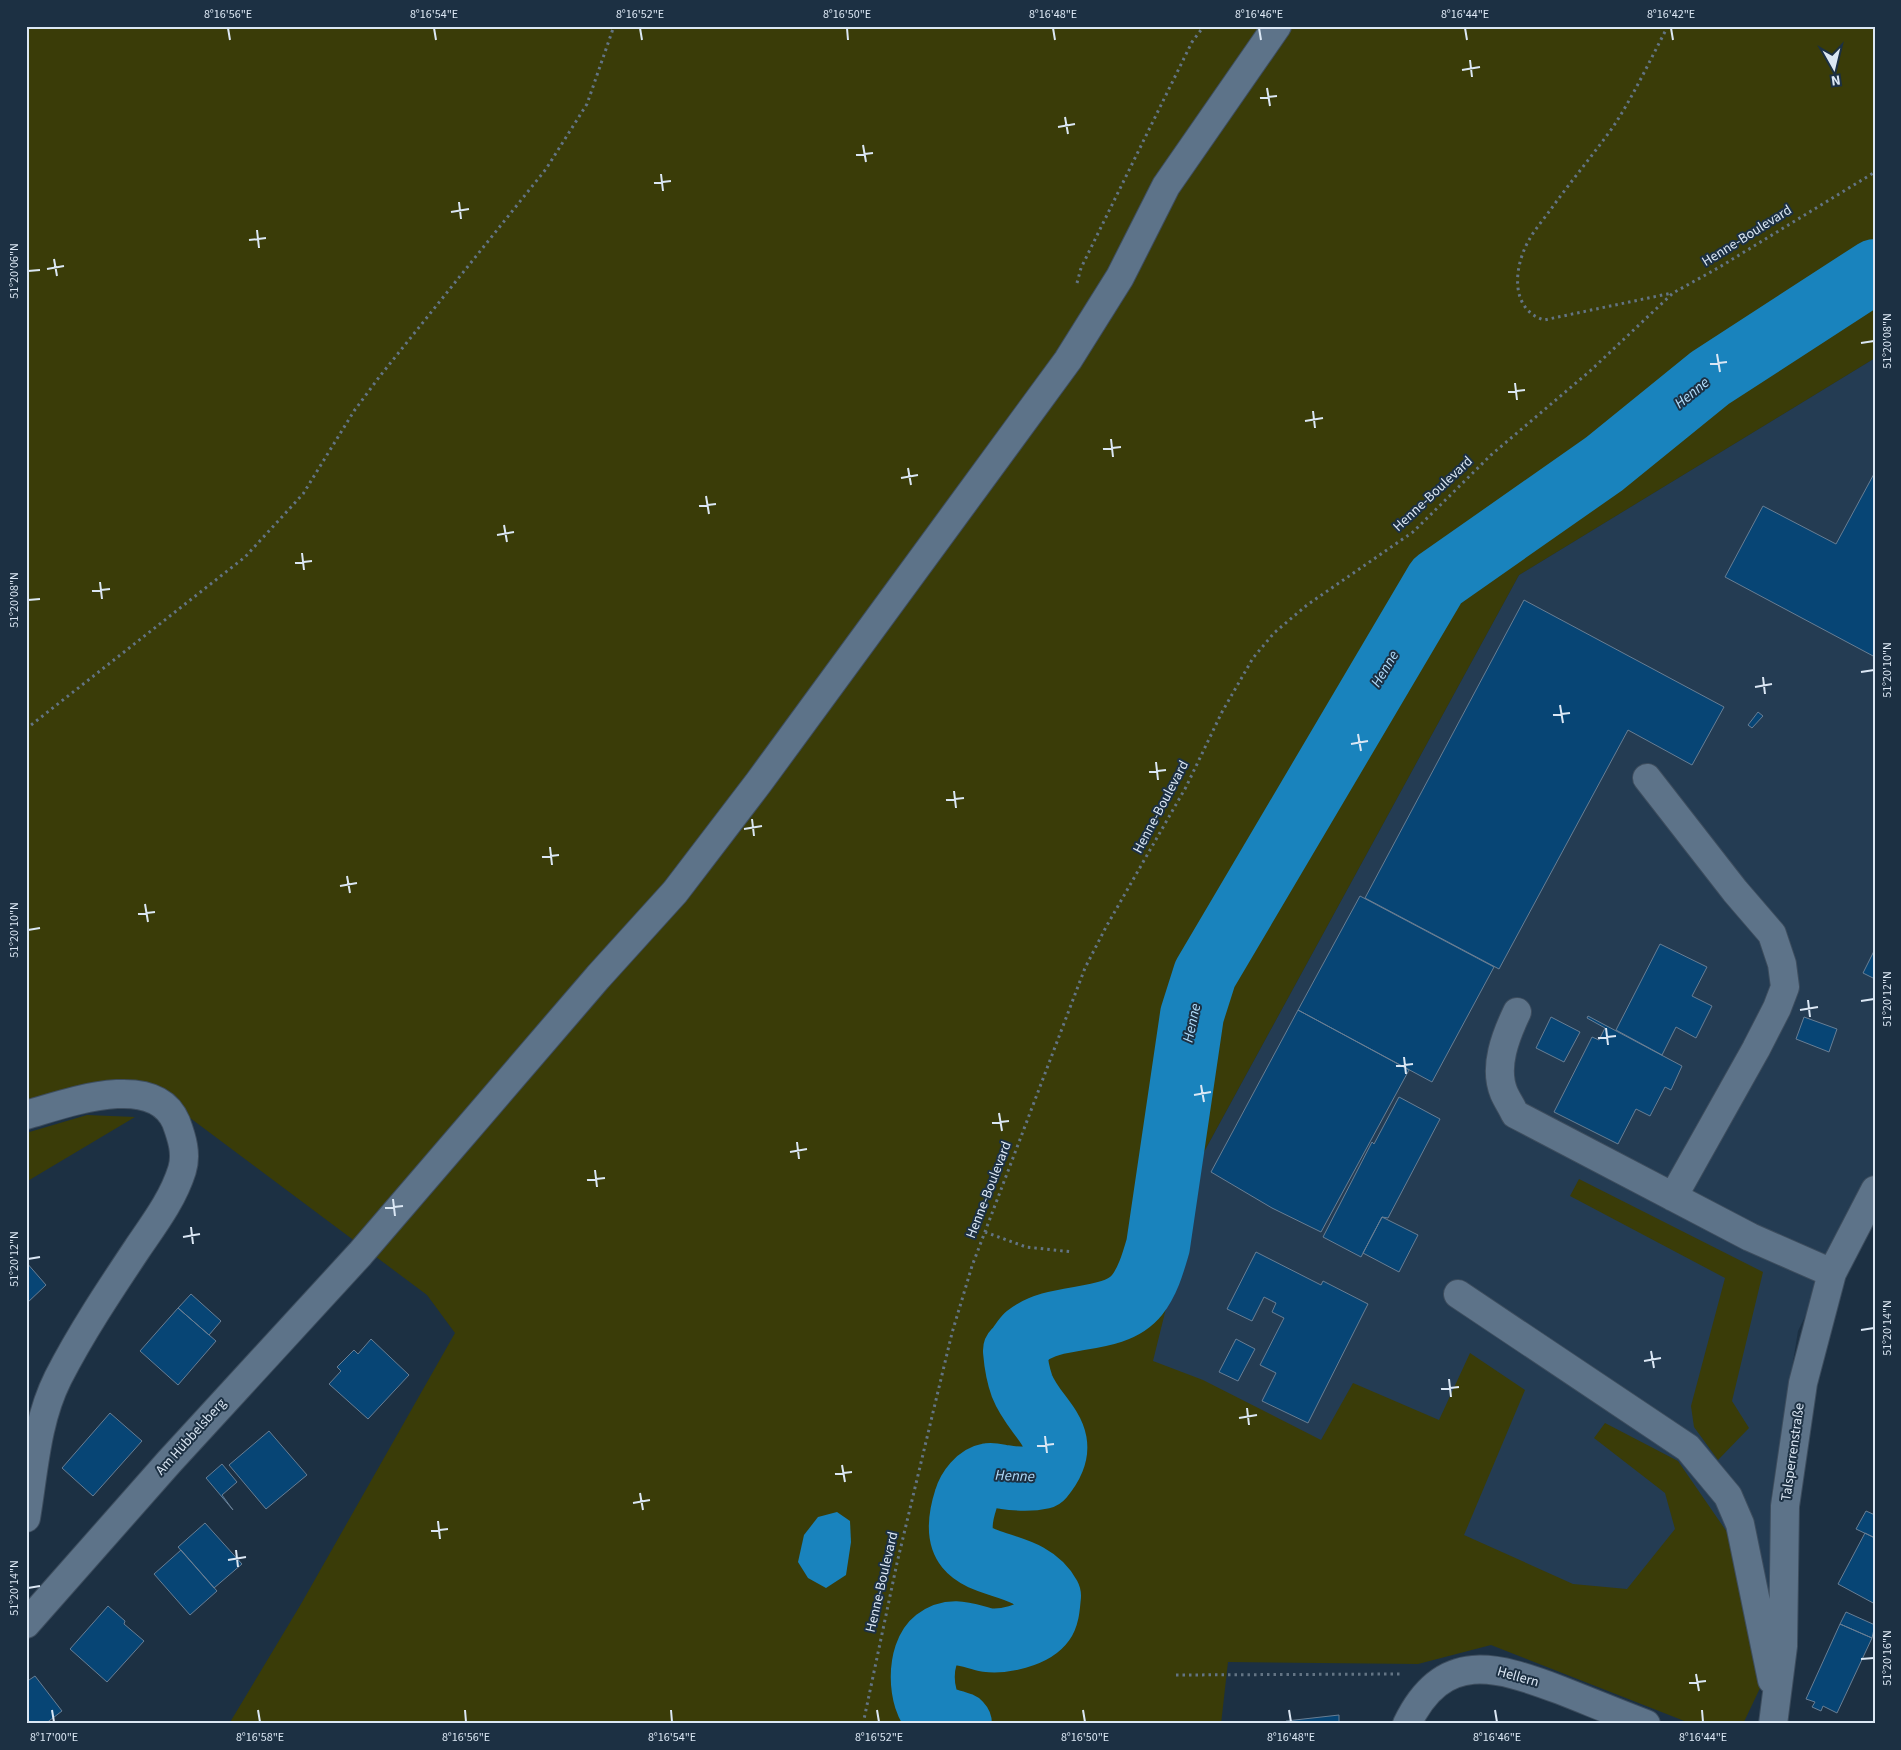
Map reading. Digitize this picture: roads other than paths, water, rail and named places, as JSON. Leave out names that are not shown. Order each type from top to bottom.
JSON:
[{"type":"street","name":"Am Hübbelsberg","points":[[26,1624],[168,1462],[360,1254],[598,977],[675,892],[759,782],[1078,346],[1120,277],[1166,186],[1278,26]]},
{"type":"street","points":[[1647,778],[1735,891],[1772,934],[1782,964],[1785,987],[1777,1008],[1760,1040],[1673,1197]]},
{"type":"street","points":[[1517,1012],[1507,1034],[1500,1073],[1503,1092],[1515,1114],[1750,1237],[1832,1273]]},
{"type":"street","points":[[26,1115],[102,1096],[150,1097],[162,1105],[174,1118],[184,1150],[183,1169],[170,1200],[84,1331],[57,1380],[44,1412],[38,1438],[26,1518]]},
{"type":"street","name":"Talsperrenstraße","points":[[1775,1714],[1783,1646],[1785,1506],[1802,1383],[1832,1273],[1875,1190]]},
{"type":"street","points":[[1458,1294],[1688,1448],[1715,1478],[1728,1496],[1740,1524],[1775,1714]]},
{"type":"street","name":"Hellern","points":[[1407,1724],[1420,1701],[1449,1676],[1479,1668],[1520,1675],[1646,1724]]},
{"type":"water","points":[[837,1512],[850,1521],[851,1542],[846,1575],[826,1588],[808,1578],[798,1562],[804,1535],[818,1517]]},
{"type":"waterway","name":"Henne","points":[[960,1724],[937,1716],[926,1698],[923,1677],[926,1656],[930,1647],[942,1636],[955,1633],[987,1640],[1001,1640],[1025,1634],[1038,1627],[1045,1619],[1049,1596],[1037,1581],[1021,1572],[988,1561],[974,1554],[964,1542],[961,1525],[967,1495],[974,1484],[981,1478],[991,1475],[1023,1479],[1042,1477],[1051,1463],[1055,1451],[1054,1440],[1050,1430],[1028,1399],[1022,1386],[1017,1369],[1015,1351],[1027,1336],[1039,1329],[1068,1320],[1114,1311],[1127,1304],[1137,1295],[1144,1284],[1158,1246],[1192,1015],[1205,974],[1437,581],[1604,464],[1710,378],[1875,271]]}]
